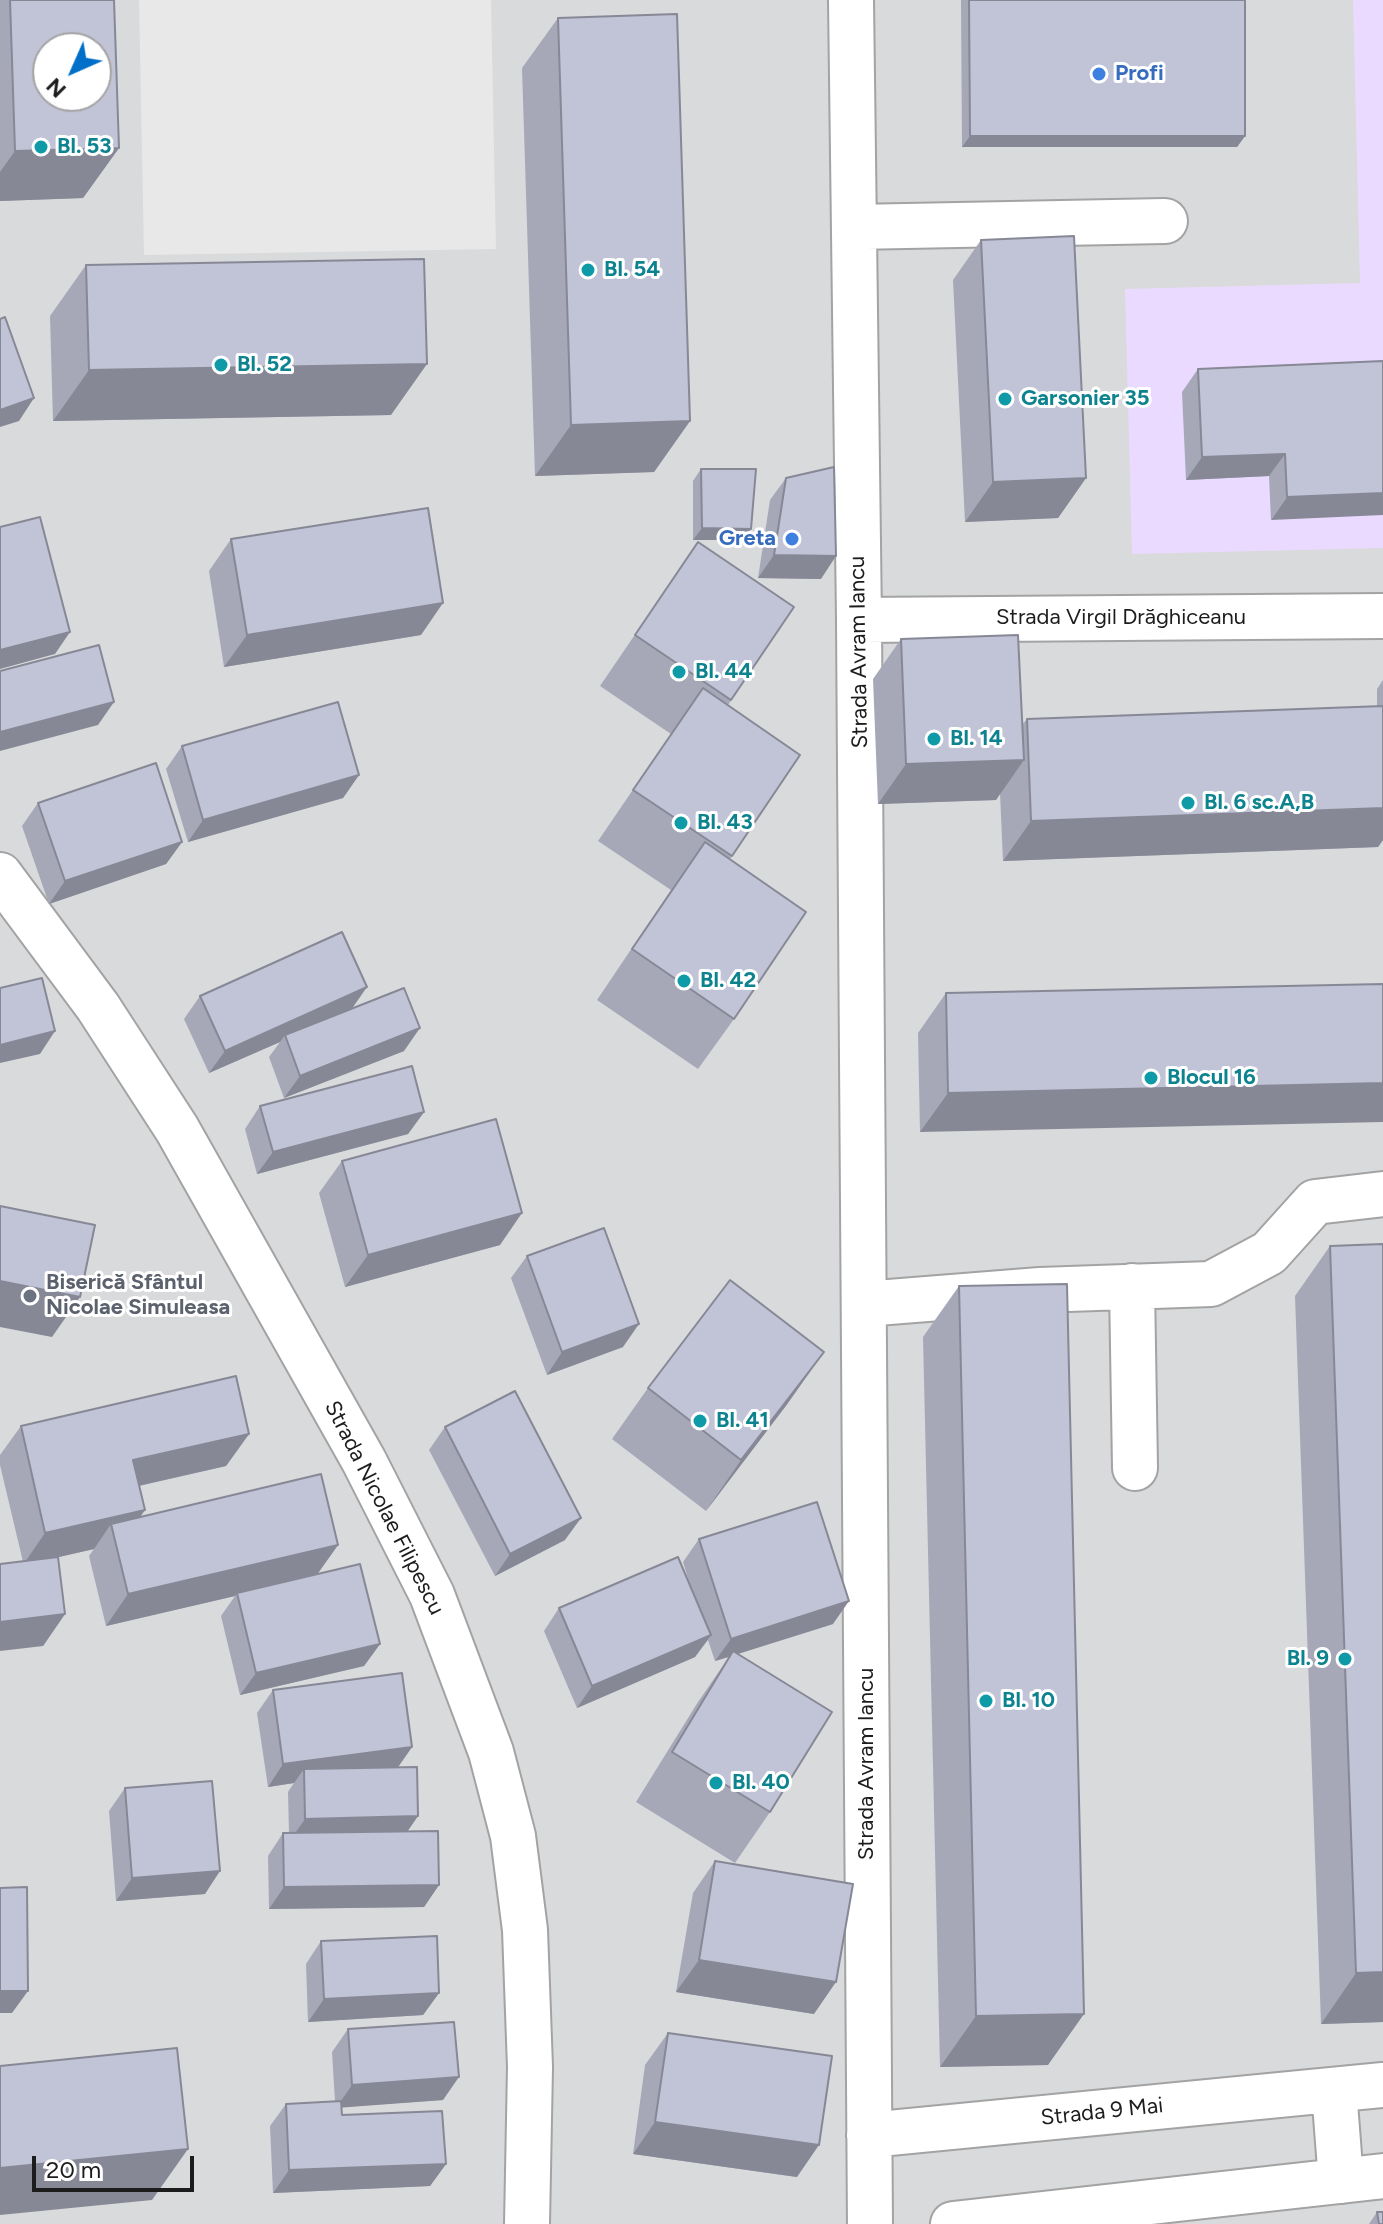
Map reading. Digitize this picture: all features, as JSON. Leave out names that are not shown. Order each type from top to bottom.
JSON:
[{"type":"street","name":"Strada Avram Iancu","points":[[851,0],[859,620],[870,2224]]},
{"type":"street","points":[[854,227],[1165,221]]},
{"type":"street","name":"Strada Virgil Drăghiceanu","points":[[859,620],[1383,616]]},
{"type":"street","name":"Strada Nicolae Filipescu","points":[[0,875],[98,1007],[177,1129],[364,1461],[432,1595],[491,1752],[513,1836],[525,1930],[530,2067],[527,2224]]},
{"type":"street","points":[[864,1304],[1040,1290],[1211,1284],[1269,1253],[1315,1202],[1383,1194]]},
{"type":"street","points":[[1132,1286],[1135,1468]]},
{"type":"street","name":"Strada 9 Mai","points":[[869,2135],[1383,2085]]},
{"type":"street","points":[[953,2224],[1362,2178],[1334,2090]]},
{"type":"shaded area","points":[[0,0],[1383,0],[1383,2224],[0,2224]]},
{"type":"shaded area","points":[[139,0],[491,0],[496,249],[144,255]]},
{"type":"shaded area","points":[[1353,0],[1383,0],[1383,548],[1132,554],[1125,289],[1360,283]]},
{"type":"building","points":[[10,0],[114,0],[119,148],[15,151]]},
{"type":"building","name":"Profi","points":[[969,0],[1245,0],[1245,136],[970,136]]},
{"type":"building","name":"Bl. 54","points":[[677,14],[690,421],[571,425],[558,18]]},
{"type":"building","points":[[1074,236],[1086,478],[993,482],[981,240]]},
{"type":"building","points":[[424,259],[427,364],[89,370],[86,265]]},
{"type":"building","points":[[5,317],[34,398],[0,410],[0,319]]},
{"type":"building","points":[[1383,361],[1383,493],[1287,497],[1285,454],[1202,457],[1198,369]]},
{"type":"building","points":[[834,467],[836,556],[774,555],[786,478]]},
{"type":"building","points":[[701,469],[756,469],[751,529],[702,528]]},
{"type":"building","points":[[428,508],[443,603],[247,635],[231,539]]},
{"type":"building","points":[[40,517],[70,632],[0,650],[0,527]]},
{"type":"building","points":[[698,542],[794,607],[731,700],[635,635]]},
{"type":"building","points":[[1018,635],[1024,760],[906,764],[901,639]]},
{"type":"building","points":[[99,645],[114,702],[0,732],[0,671]]},
{"type":"building","points":[[703,688],[800,755],[732,856],[633,790]]},
{"type":"building","points":[[338,702],[359,775],[203,820],[182,746]]},
{"type":"building","points":[[1383,706],[1383,808],[1031,821],[1027,719]]},
{"type":"building","points":[[156,763],[182,842],[65,881],[38,803]]},
{"type":"building","points":[[705,842],[806,912],[734,1019],[632,949]]},
{"type":"building","points":[[342,932],[367,987],[225,1051],[200,996]]},
{"type":"building","points":[[42,978],[55,1031],[0,1045],[0,988]]},
{"type":"building","points":[[1383,984],[1383,1083],[948,1093],[946,993]]},
{"type":"building","points":[[404,988],[420,1028],[300,1076],[285,1035]]},
{"type":"building","points":[[412,1066],[424,1112],[273,1152],[260,1106]]},
{"type":"building","points":[[496,1119],[522,1213],[368,1255],[342,1161]]},
{"type":"building","points":[[0,1206],[95,1225],[80,1297],[0,1281]]},
{"type":"building","points":[[604,1228],[639,1324],[562,1352],[527,1256]]},
{"type":"building","points":[[1383,1244],[1383,1972],[1356,1973],[1330,1246]]},
{"type":"building","points":[[730,1280],[824,1352],[741,1460],[648,1388]]},
{"type":"building","name":"Bl. 10","points":[[1067,1284],[1084,2014],[976,2016],[959,1286]]},
{"type":"building","points":[[236,1376],[249,1434],[133,1460],[145,1510],[45,1533],[21,1426]]},
{"type":"building","points":[[515,1391],[581,1518],[510,1554],[445,1427]]},
{"type":"building","points":[[321,1474],[338,1545],[128,1594],[111,1524]]},
{"type":"building","points":[[817,1502],[849,1601],[731,1639],[699,1539]]},
{"type":"building","points":[[58,1557],[65,1614],[0,1622],[0,1564]]},
{"type":"building","points":[[678,1557],[711,1635],[592,1686],[559,1608]]},
{"type":"building","points":[[360,1564],[380,1644],[256,1673],[237,1593]]},
{"type":"building","points":[[733,1651],[832,1712],[770,1812],[672,1752]]},
{"type":"building","points":[[402,1673],[412,1747],[283,1764],[273,1690]]},
{"type":"building","points":[[417,1767],[418,1816],[305,1819],[304,1769]]},
{"type":"building","points":[[212,1781],[220,1871],[132,1878],[125,1788]]},
{"type":"building","points":[[438,1831],[439,1885],[284,1887],[283,1833]]},
{"type":"building","points":[[715,1861],[853,1884],[836,1982],[699,1960]]},
{"type":"building","points":[[27,1887],[28,1991],[0,1991],[0,1888]]},
{"type":"building","points":[[437,1936],[439,1993],[324,1999],[321,1941]]},
{"type":"building","points":[[454,2022],[459,2077],[352,2085],[348,2029]]},
{"type":"building","points":[[668,2033],[832,2056],[819,2145],[655,2122]]},
{"type":"building","points":[[177,2048],[188,2149],[0,2168],[0,2066]]},
{"type":"building","points":[[341,2101],[342,2115],[442,2111],[446,2164],[289,2170],[286,2104]]},
{"type":"building","points":[[1377,2212],[1383,2212],[1383,2224],[1379,2224]]},
{"type":"place","name":"Profi","points":[[1099,74]]},
{"type":"place","name":"Bl. 53","points":[[41,147]]},
{"type":"place","name":"Bl. 54","points":[[588,270]]},
{"type":"place","name":"Bl. 52","points":[[221,365]]},
{"type":"place","name":"Garsonier 35","points":[[1005,399]]},
{"type":"place","name":"Greta","points":[[792,539]]},
{"type":"place","name":"Bl. 44","points":[[679,672]]},
{"type":"place","name":"Bl. 14","points":[[934,739]]},
{"type":"place","name":"Bl. 6 sc.A,B","points":[[1188,803]]},
{"type":"place","name":"Bl. 43","points":[[681,823]]},
{"type":"place","name":"Bl. 42","points":[[684,981]]},
{"type":"place","name":"Blocul 16","points":[[1151,1078]]},
{"type":"place","name":"Biserică Sfântul Nicolae Simuleasa","points":[[30,1296]]},
{"type":"place","name":"Bl. 41","points":[[700,1421]]},
{"type":"place","name":"Bl. 9","points":[[1345,1659]]},
{"type":"place","name":"Bl. 10","points":[[986,1701]]},
{"type":"place","name":"Bl. 40","points":[[716,1783]]}]
